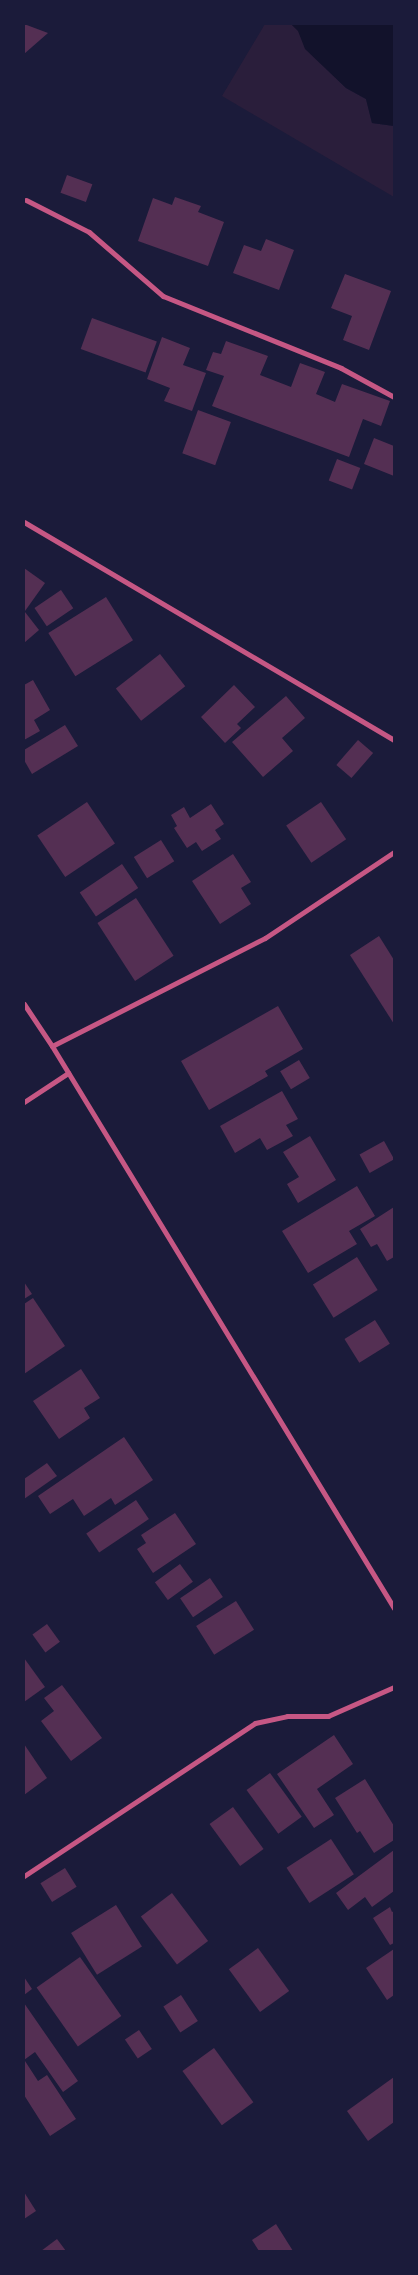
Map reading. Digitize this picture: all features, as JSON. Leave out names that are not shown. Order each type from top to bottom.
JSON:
[{"type":"street","points":[[26,200],[89,232],[163,296],[341,368],[394,397]]},
{"type":"street","points":[[24,522],[394,740]]},
{"type":"street","points":[[52,1046],[265,938],[394,852]]},
{"type":"street","points":[[24,1004],[52,1046],[394,1608]]},
{"type":"street","points":[[24,1102],[68,1073]]},
{"type":"street","points":[[24,1876],[255,1723],[287,1716],[328,1716],[394,1688]]},
{"type":"shaded area","points":[[265,24],[291,24],[298,30],[306,49],[346,88],[366,99],[372,123],[394,126],[394,197],[222,96]]},
{"type":"shaded area","points":[[291,24],[394,24],[394,126],[372,123],[366,99],[346,88],[305,49],[298,31]]},
{"type":"building","points":[[24,24],[48,33],[24,54]]},
{"type":"building","points":[[67,175],[92,184],[86,202],[61,193]]},
{"type":"building","points":[[175,197],[201,206],[198,212],[224,222],[208,266],[138,241],[153,198],[172,205]]},
{"type":"building","points":[[266,239],[294,250],[279,290],[233,273],[244,245],[261,251]]},
{"type":"building","points":[[345,274],[391,291],[369,350],[343,340],[352,316],[331,308]]},
{"type":"building","points":[[92,318],[157,342],[146,373],[81,349]]},
{"type":"building","points":[[162,337],[190,348],[183,365],[206,373],[192,411],[164,401],[170,388],[147,379]]},
{"type":"building","points":[[226,341],[268,356],[260,375],[291,387],[300,363],[325,372],[316,394],[335,402],[342,384],[390,401],[381,426],[363,419],[349,457],[212,406],[224,376],[206,370],[213,352],[221,354]]},
{"type":"building","points":[[198,410],[231,422],[215,465],[182,453]]},
{"type":"building","points":[[374,438],[394,446],[394,476],[364,464]]},
{"type":"building","points":[[337,459],[360,468],[352,489],[329,480]]},
{"type":"building","points":[[24,568],[45,583],[25,611],[24,610]]},
{"type":"building","points":[[61,590],[73,608],[47,626],[34,608]]},
{"type":"building","points":[[106,597],[133,640],[75,676],[48,633]]},
{"type":"building","points":[[24,613],[39,630],[24,643]]},
{"type":"building","points":[[160,654],[185,686],[141,721],[116,688]]},
{"type":"building","points":[[33,680],[50,710],[34,720],[40,731],[24,740],[24,685]]},
{"type":"building","points":[[234,685],[255,707],[237,724],[241,728],[225,743],[201,717]]},
{"type":"building","points":[[286,696],[305,718],[282,738],[293,751],[263,777],[232,742]]},
{"type":"building","points":[[65,725],[78,746],[32,774],[24,760],[24,750]]},
{"type":"building","points":[[358,740],[373,753],[351,778],[336,765]]},
{"type":"building","points":[[87,802],[115,843],[65,877],[37,836]]},
{"type":"building","points":[[321,802],[346,839],[311,863],[286,825]]},
{"type":"building","points":[[211,804],[224,824],[215,830],[221,839],[202,851],[196,842],[187,848],[174,828],[177,826],[171,815],[184,807],[190,818]]},
{"type":"building","points":[[161,840],[174,861],[147,878],[134,857]]},
{"type":"building","points":[[233,854],[251,882],[241,888],[251,904],[220,924],[192,881]]},
{"type":"building","points":[[122,864],[138,888],[96,917],[80,893]]},
{"type":"building","points":[[136,898],[174,956],[135,981],[97,923]]},
{"type":"building","points":[[379,936],[394,960],[394,1024],[350,955]]},
{"type":"building","points":[[278,1006],[303,1049],[265,1071],[268,1076],[209,1110],[181,1061]]},
{"type":"building","points":[[299,1060],[310,1078],[291,1089],[280,1071]]},
{"type":"building","points":[[282,1091],[298,1119],[286,1125],[293,1136],[267,1150],[260,1138],[235,1153],[220,1126]]},
{"type":"building","points":[[310,1136],[336,1180],[298,1203],[287,1184],[299,1177],[283,1152]]},
{"type":"building","points":[[384,1141],[394,1159],[370,1173],[360,1155]]},
{"type":"building","points":[[357,1186],[375,1216],[349,1231],[357,1244],[308,1273],[282,1231]]},
{"type":"building","points":[[394,1207],[394,1257],[387,1261],[377,1244],[371,1247],[360,1229]]},
{"type":"building","points":[[357,1257],[378,1290],[334,1318],[313,1285]]},
{"type":"building","points":[[24,1282],[32,1294],[24,1299]]},
{"type":"building","points":[[33,1298],[65,1346],[24,1374],[24,1304]]},
{"type":"building","points":[[375,1320],[390,1344],[359,1363],[344,1339]]},
{"type":"building","points":[[81,1369],[100,1398],[84,1408],[90,1418],[59,1439],[33,1401]]},
{"type":"building","points":[[124,1437],[153,1480],[115,1505],[111,1498],[84,1516],[73,1499],[50,1514],[38,1496]]},
{"type":"building","points":[[47,1463],[57,1476],[24,1499],[24,1479]]},
{"type":"building","points":[[136,1500],[149,1519],[99,1553],[86,1534]]},
{"type":"building","points":[[175,1513],[196,1544],[153,1573],[137,1549],[146,1543],[141,1535]]},
{"type":"building","points":[[180,1564],[193,1582],[168,1600],[155,1582]]},
{"type":"building","points":[[210,1578],[223,1597],[193,1617],[180,1598]]},
{"type":"building","points":[[236,1601],[254,1630],[214,1655],[196,1626]]},
{"type":"building","points":[[47,1624],[60,1642],[45,1652],[32,1635]]},
{"type":"building","points":[[24,1658],[45,1687],[24,1702]]},
{"type":"building","points":[[62,1685],[102,1738],[71,1761],[41,1721],[54,1711],[44,1698]]},
{"type":"building","points":[[334,1735],[353,1764],[317,1789],[334,1815],[314,1828],[277,1774]]},
{"type":"building","points":[[24,1744],[47,1778],[24,1795]]},
{"type":"building","points":[[270,1773],[302,1817],[278,1834],[247,1790]]},
{"type":"building","points":[[365,1779],[394,1826],[394,1840],[374,1853],[360,1831],[357,1833],[335,1798]]},
{"type":"building","points":[[233,1807],[264,1849],[240,1866],[210,1824]]},
{"type":"building","points":[[331,1839],[354,1874],[309,1903],[287,1868]]},
{"type":"building","points":[[394,1850],[394,1891],[372,1907],[365,1897],[348,1910],[336,1893]]},
{"type":"building","points":[[65,1868],[77,1887],[52,1902],[40,1883]]},
{"type":"building","points":[[172,1893],[208,1941],[177,1964],[141,1916]]},
{"type":"building","points":[[116,1905],[142,1947],[97,1975],[71,1933]]},
{"type":"building","points":[[390,1907],[392,1912],[394,1911],[394,1943],[390,1945],[373,1918]]},
{"type":"building","points":[[258,1948],[289,1991],[260,2012],[229,1969]]},
{"type":"building","points":[[394,1949],[394,1995],[387,2000],[366,1968]]},
{"type":"building","points":[[80,1957],[121,2016],[78,2046],[37,1987]]},
{"type":"building","points":[[24,1977],[32,1989],[24,1995]]},
{"type":"building","points":[[181,1995],[198,2021],[180,2032],[163,2006]]},
{"type":"building","points":[[24,2003],[78,2081],[63,2092],[35,2052],[24,2060]]},
{"type":"building","points":[[139,2030],[152,2049],[138,2059],[125,2040]]},
{"type":"building","points":[[214,2048],[253,2102],[222,2125],[182,2071]]},
{"type":"building","points":[[25,2061],[38,2081],[47,2075],[76,2119],[50,2136],[24,2095]]},
{"type":"building","points":[[394,2077],[394,2122],[368,2141],[347,2111]]},
{"type":"building","points":[[24,2192],[36,2211],[24,2219]]},
{"type":"building","points":[[276,2224],[293,2251],[259,2251],[252,2240]]},
{"type":"building","points":[[57,2239],[66,2251],[41,2251]]}]
